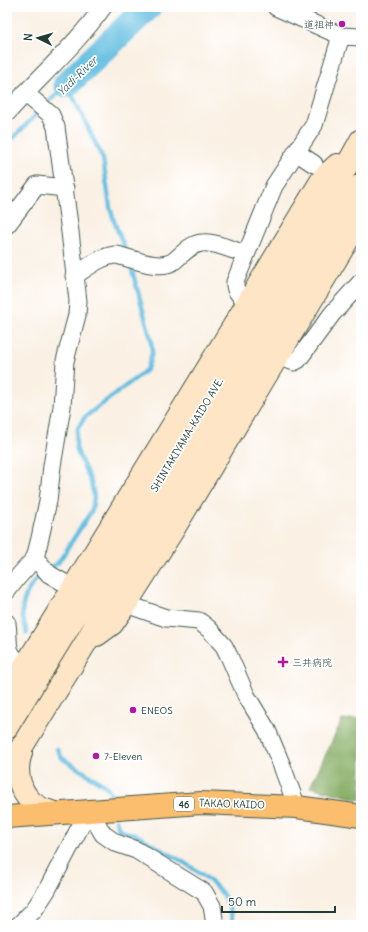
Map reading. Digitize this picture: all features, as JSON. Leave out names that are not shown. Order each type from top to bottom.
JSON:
[{"type":"main road","points":[[7,710],[25,666],[323,178],[357,146]]},
{"type":"main road","name":"SHINTAKIYAMA-KAIDO AVE.","points":[[7,728],[287,271],[311,231],[357,146]]},
{"type":"main road","name":"SHINTAKIYAMA-KAIDO AVE.","points":[[7,771],[85,644],[126,570],[361,185]]},
{"type":"main road","points":[[85,644],[112,624],[126,604],[278,357],[361,218]]},
{"type":"main road","points":[[25,742],[19,759],[18,778],[20,784],[26,796],[38,807],[54,813]]},
{"type":"main road","name":"TAKAO KAIDO","points":[[7,817],[201,803],[297,807],[361,816]]},
{"type":"street","points":[[7,113],[27,94],[72,45],[103,7]]},
{"type":"street","points":[[276,7],[341,36],[361,37]]},
{"type":"street","points":[[248,302],[237,292],[234,287],[274,186],[314,125],[341,36]]},
{"type":"street","points":[[27,94],[51,115],[56,127],[65,188],[78,301],[77,315],[65,362],[62,407],[52,466],[42,565]]},
{"type":"street","points":[[296,152],[314,164]]},
{"type":"street","points":[[7,224],[37,185],[65,188]]},
{"type":"street","points":[[74,276],[106,257],[117,255],[154,265],[167,264],[174,261],[192,245],[200,242],[246,254]]},
{"type":"street","points":[[278,357],[294,362],[298,360],[332,314],[361,282]]},
{"type":"street","points":[[42,565],[73,588]]},
{"type":"street","points":[[7,591],[18,577],[42,565]]},
{"type":"street","points":[[126,604],[166,618],[199,621],[209,629],[224,646],[246,695],[267,730],[297,807]]},
{"type":"street","points":[[7,623],[10,654],[25,666]]},
{"type":"street","points":[[19,925],[34,910],[47,890],[89,810]]},
{"type":"street","points":[[89,810],[103,834],[116,843],[136,850],[204,892],[212,906],[215,925]]},
{"type":"green space","points":[[361,718],[361,800],[310,787],[342,720]]},
{"type":"waterway","name":"Yadi-River","points":[[67,84],[148,7]]},
{"type":"waterway","points":[[7,144],[67,84],[103,159],[110,207],[126,252]]},
{"type":"waterway","points":[[49,569],[58,563],[92,510],[94,497],[91,482],[76,448],[78,428],[85,417],[147,369],[150,360],[152,352],[151,339],[130,263]]},
{"type":"waterway","points":[[27,633],[22,612],[23,605],[30,587],[43,574]]},
{"type":"waterway","points":[[57,749],[62,758],[107,787],[111,794]]},
{"type":"waterway","points":[[116,820],[119,829],[134,834],[170,854],[209,880],[219,889],[227,901],[234,925]]},
{"type":"place","name":"道祖神","points":[[342,24]]},
{"type":"place","name":"三井病院","points":[[283,662]]},
{"type":"place","name":"ENEOS","points":[[133,710]]},
{"type":"place","name":"7-Eleven","points":[[96,756]]}]
